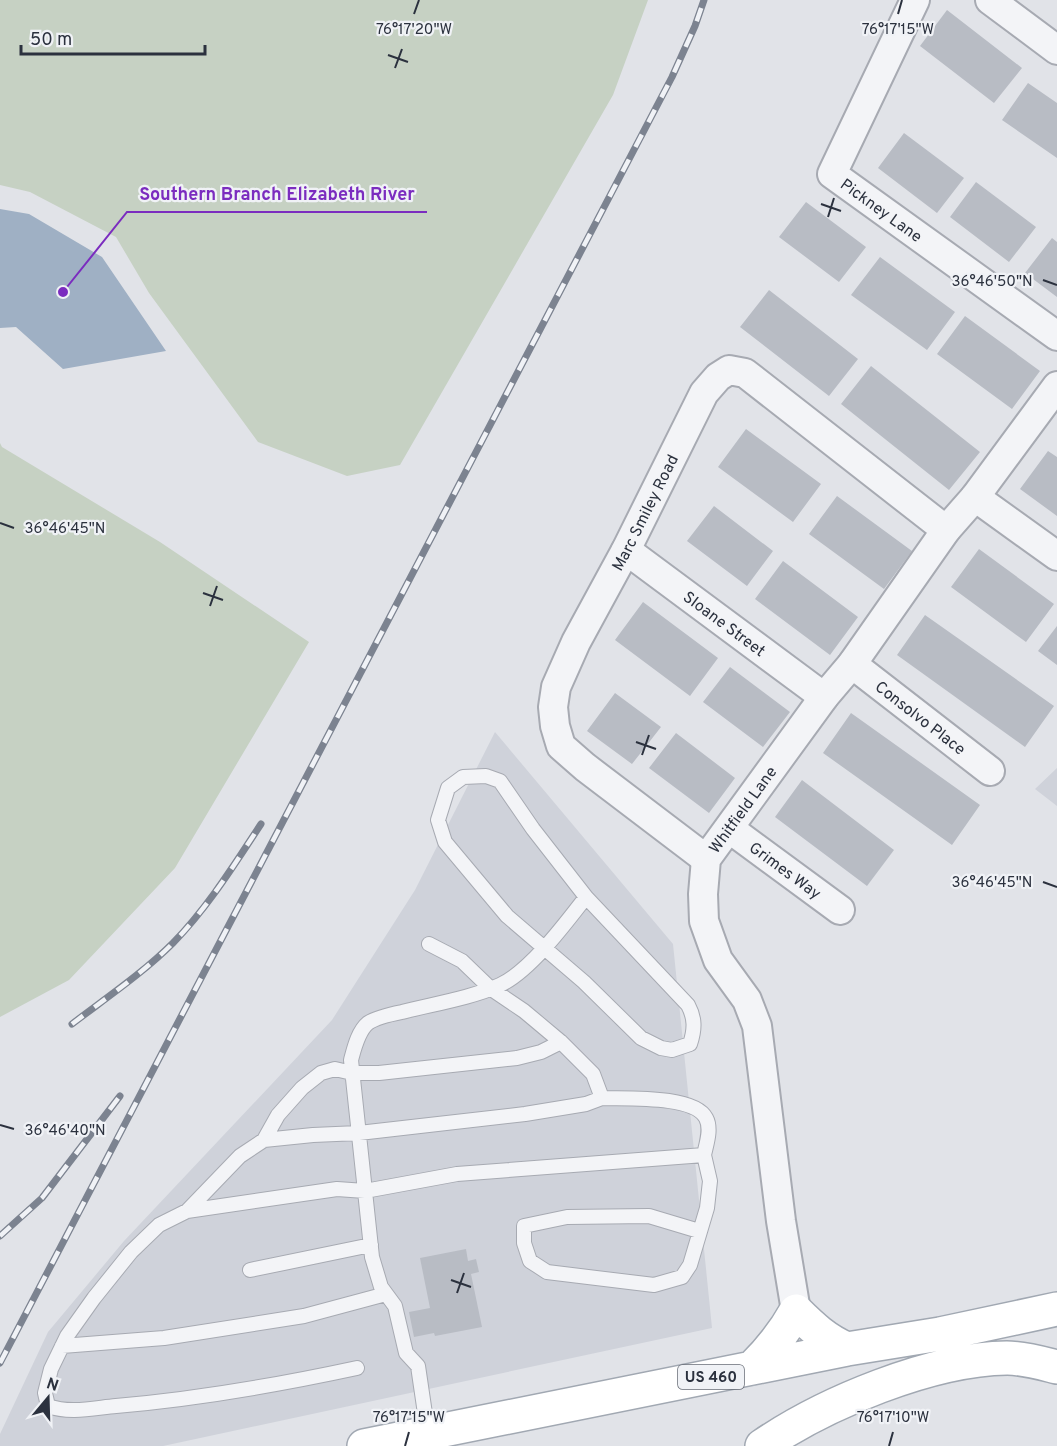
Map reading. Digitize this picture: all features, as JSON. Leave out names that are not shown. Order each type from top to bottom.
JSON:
[{"type":"main road","name":"US 460","points":[[364,1446],[847,1349],[940,1334],[1057,1309]]},
{"type":"main road","points":[[752,1368],[775,1345],[796,1311],[813,1329],[829,1341],[847,1349]]},
{"type":"main road","points":[[940,1334],[1057,1332]]},
{"type":"main road","points":[[762,1446],[827,1409],[871,1389],[917,1373],[969,1362],[1045,1352],[1057,1353]]},
{"type":"main road","points":[[1008,1358],[1057,1367]]},
{"type":"street","name":"Pickney Lane","points":[[915,0],[832,174],[1057,336]]},
{"type":"street","points":[[990,0],[1057,50]]},
{"type":"street","name":"Marc Smiley Road","points":[[706,859],[585,767],[561,746],[555,726],[553,707],[556,687],[576,642],[626,550],[704,393],[718,377],[729,370],[745,373],[946,531]]},
{"type":"street","name":"Whitfield Lane","points":[[796,1311],[781,1221],[758,1026],[747,1000],[718,960],[704,921],[703,894],[706,859],[824,697],[852,664],[946,531],[975,497],[1057,386]]},
{"type":"street","points":[[975,497],[1057,556]]},
{"type":"street","name":"Sloane Street","points":[[626,550],[824,697]]},
{"type":"street","name":"Consolvo Place","points":[[852,664],[990,771]]},
{"type":"street","name":"Grimes Way","points":[[730,829],[840,910]]},
{"type":"lane","points":[[486,776],[500,781],[533,829],[586,897],[688,1005],[694,1016],[690,1044],[672,1050],[660,1048],[640,1038],[584,982],[544,947],[507,916],[445,842],[438,820],[448,788],[463,777],[486,776]]},
{"type":"lane","points":[[428,1434],[418,1366],[406,1353],[395,1306],[381,1287],[372,1257],[351,1060],[356,1041],[367,1024],[387,1016],[501,985],[520,972],[586,897]]},
{"type":"lane","points":[[429,944],[462,961],[490,988],[524,1011],[561,1042],[593,1074],[602,1098]]},
{"type":"lane","points":[[187,1211],[240,1156],[264,1140],[278,1115],[302,1088],[321,1073],[336,1069],[352,1073],[379,1073],[517,1058],[541,1052],[561,1042]]},
{"type":"lane","points":[[264,1140],[359,1133],[525,1114],[586,1104],[602,1098],[672,1100],[701,1111],[708,1119],[704,1155],[710,1181],[707,1208],[690,1265],[681,1277],[654,1285],[547,1272],[530,1261],[524,1243],[524,1226],[567,1216],[649,1216],[699,1231]]},
{"type":"lane","points":[[357,1368],[301,1380],[141,1404],[62,1411],[48,1406],[45,1393],[51,1369],[67,1335],[94,1298],[131,1252],[159,1225],[187,1211],[337,1189],[365,1191],[457,1174],[704,1155]]},
{"type":"lane","points":[[250,1270],[371,1245]]},
{"type":"lane","points":[[62,1346],[164,1338],[292,1318],[386,1294]]},
{"type":"shaded area","points":[[495,732],[673,944],[712,1328],[163,1446],[0,1446],[0,1434],[48,1332],[124,1241],[332,1020],[415,890]]},
{"type":"shaded area","points":[[1057,768],[1057,806],[1035,789]]},
{"type":"green space","points":[[0,0],[648,0],[613,95],[400,465],[347,476],[258,442],[149,293],[116,237],[30,192],[0,185]]},
{"type":"green space","points":[[0,443],[2,447],[160,542],[309,642],[175,868],[69,980],[0,1017]]},
{"type":"water","points":[[0,209],[29,214],[102,257],[166,351],[63,369],[16,327],[0,328]]},
{"type":"building","points":[[947,10],[1022,68],[994,103],[920,46]]},
{"type":"building","points":[[1028,83],[1057,103],[1057,158],[1002,120]]},
{"type":"building","points":[[904,133],[964,178],[937,213],[878,168]]},
{"type":"building","points":[[976,182],[1036,227],[1009,262],[950,217]]},
{"type":"building","points":[[806,202],[866,247],[839,282],[779,237]]},
{"type":"building","points":[[1052,238],[1057,242],[1057,297],[1025,273]]},
{"type":"building","points":[[880,257],[955,312],[927,350],[851,295]]},
{"type":"building","points":[[769,290],[858,359],[829,396],[740,327]]},
{"type":"building","points":[[965,316],[1040,371],[1012,409],[937,354]]},
{"type":"building","points":[[871,366],[980,452],[949,490],[841,404]]},
{"type":"building","points":[[746,429],[821,484],[793,522],[718,467]]},
{"type":"building","points":[[1048,451],[1057,457],[1057,516],[1020,489]]},
{"type":"building","points":[[837,496],[912,551],[884,589],[809,534]]},
{"type":"building","points":[[714,506],[773,551],[747,586],[687,541]]},
{"type":"building","points":[[979,549],[1054,604],[1026,642],[951,587]]},
{"type":"building","points":[[783,561],[858,617],[830,655],[755,599]]},
{"type":"building","points":[[643,602],[718,658],[690,696],[615,640]]},
{"type":"building","points":[[925,615],[1054,706],[1025,747],[897,655]]},
{"type":"building","points":[[1057,626],[1057,665],[1038,651]]},
{"type":"building","points":[[730,667],[790,712],[763,747],[703,702]]},
{"type":"building","points":[[615,693],[661,727],[632,764],[587,731]]},
{"type":"building","points":[[851,713],[980,805],[952,845],[823,753]]},
{"type":"building","points":[[676,733],[735,778],[709,813],[649,768]]},
{"type":"building","points":[[802,780],[894,850],[867,886],[775,817]]},
{"type":"building","points":[[466,1249],[468,1261],[476,1259],[479,1272],[471,1274],[482,1327],[435,1336],[434,1333],[414,1337],[409,1312],[430,1308],[420,1258]]},
{"type":"railway","points":[[0,1363],[672,77],[704,0]]},
{"type":"railway","points":[[72,1024],[137,975],[173,943],[209,900],[261,824]]},
{"type":"railway","points":[[0,1236],[42,1198],[120,1096]]},
{"type":"place","name":"Southern Branch Elizabeth River","points":[[63,292]]}]
